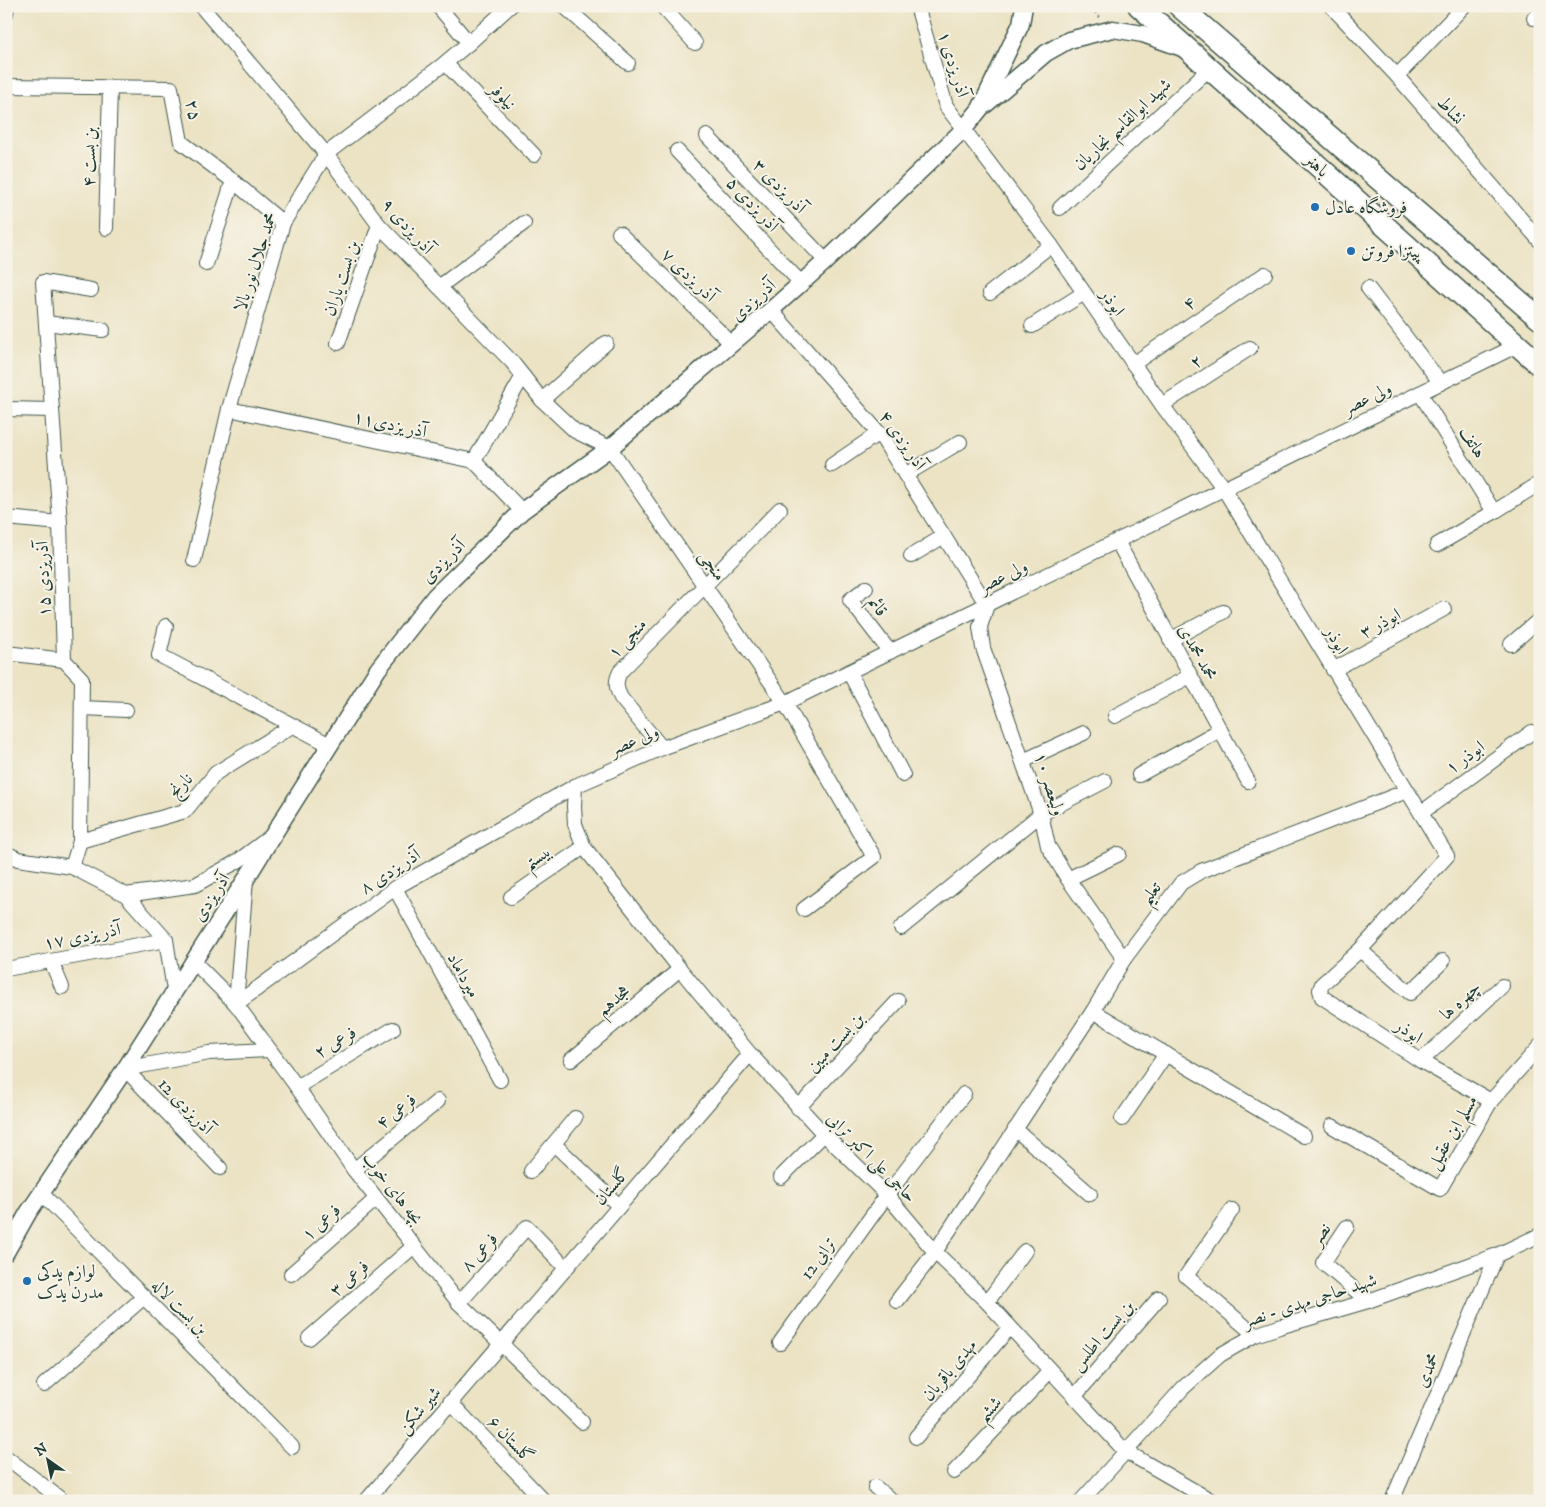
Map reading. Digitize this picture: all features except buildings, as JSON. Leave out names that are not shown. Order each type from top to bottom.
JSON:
[{"type":"main road","name":"باهنر","points":[[1138,6],[1210,68],[1540,365]]},
{"type":"main road","name":"باهنر","points":[[1179,6],[1540,319]]},
{"type":"street","points":[[6,14],[7,6]]},
{"type":"street","name":"آذر یزدی ۹","points":[[201,6],[326,154],[379,225],[512,362],[542,400],[576,431],[610,448]]},
{"type":"street","points":[[438,6],[469,43]]},
{"type":"street","name":"محمد جلال نور بالا","points":[[194,560],[229,409],[283,223],[326,154],[445,63],[510,6]]},
{"type":"street","points":[[564,6],[628,63]]},
{"type":"street","points":[[662,6],[695,43]]},
{"type":"street","name":"آذر یزدی ۱","points":[[917,6],[946,106],[964,129]]},
{"type":"street","name":"آذر یزدی","points":[[6,1252],[28,1213],[125,1069],[378,669],[435,596],[522,511],[610,448],[772,310],[964,129],[980,109],[1021,24],[1024,6]]},
{"type":"street","name":"نشاط","points":[[1332,6],[1397,76],[1540,241]]},
{"type":"street","points":[[1397,76],[1464,6]]},
{"type":"street","points":[[980,109],[1046,53],[1069,40],[1113,29],[1144,34],[1191,52]]},
{"type":"street","name":"نیلوفر","points":[[445,63],[534,155]]},
{"type":"street","name":"شهید ابوالقاسم نجاریان","points":[[1060,208],[1210,68]]},
{"type":"street","name":"۲۵","points":[[6,86],[171,88],[181,142],[233,181],[283,223]]},
{"type":"street","name":"بن بست ۴","points":[[106,228],[110,88]]},
{"type":"street","name":"ابوذر","points":[[964,129],[1051,245],[1162,405],[1224,489],[1447,856],[1360,950],[1322,984],[1320,990],[1322,997],[1421,1061],[1491,1101]]},
{"type":"street","name":"آذر یزدی ۳","points":[[707,136],[826,261]]},
{"type":"street","name":"آذر یزدی ۵","points":[[677,152],[801,283]]},
{"type":"street","points":[[206,264],[233,181]]},
{"type":"street","points":[[439,287],[524,223]]},
{"type":"street","name":"بن بست یاران","points":[[338,343],[379,225]]},
{"type":"street","name":"آذر یزدی ۷","points":[[618,233],[732,344]]},
{"type":"street","points":[[990,293],[1051,245]]},
{"type":"street","name":"۴","points":[[1133,364],[1265,274]]},
{"type":"street","name":"۱۵ آذریزدی","points":[[64,660],[60,523],[43,282],[91,290]]},
{"type":"street","points":[[1368,288],[1441,383]]},
{"type":"street","points":[[1032,326],[1084,293]]},
{"type":"street","name":"۴ آذر یزدی","points":[[772,310],[879,434],[987,605]]},
{"type":"street","points":[[46,323],[103,330]]},
{"type":"street","points":[[542,400],[606,343]]},
{"type":"street","name":"ولی عصر","points":[[575,786],[662,748],[785,703],[1518,345]]},
{"type":"street","name":"۲","points":[[1162,405],[1250,348]]},
{"type":"street","points":[[522,511],[474,461],[523,376]]},
{"type":"street","name":"هاتف","points":[[1420,393],[1494,512]]},
{"type":"street","points":[[6,409],[52,410]]},
{"type":"street","name":"آذر یزدی۱۱","points":[[229,409],[474,461]]},
{"type":"street","points":[[832,465],[879,434]]},
{"type":"street","points":[[905,475],[960,442]]},
{"type":"street","name":"منجی","points":[[610,448],[785,703],[874,857],[804,909]]},
{"type":"street","points":[[1437,545],[1540,483]]},
{"type":"street","points":[[704,585],[780,509]]},
{"type":"street","points":[[6,518],[60,523]]},
{"type":"street","points":[[911,556],[944,536]]},
{"type":"street","name":"محمد محمدی","points":[[1117,541],[1248,781]]},
{"type":"street","name":"منجی ۱","points":[[662,748],[621,698],[616,689],[616,678],[704,585]]},
{"type":"street","name":"قائم","points":[[866,588],[850,600],[890,652]]},
{"type":"street","name":"۱۰ ولیعصر","points":[[987,605],[980,627],[983,648],[1041,814],[1048,846],[1068,880],[1124,959]]},
{"type":"street","name":"ابوذر ۳","points":[[1333,670],[1444,609]]},
{"type":"street","points":[[1170,640],[1223,612]]},
{"type":"street","points":[[1511,644],[1540,619]]},
{"type":"street","points":[[166,626],[159,655],[330,745]]},
{"type":"street","points":[[6,653],[64,660],[82,679],[80,841],[72,867]]},
{"type":"street","points":[[849,672],[903,775]]},
{"type":"street","points":[[1116,716],[1190,676]]},
{"type":"street","points":[[82,708],[126,710]]},
{"type":"street","name":"نارنج","points":[[80,841],[185,811],[216,773],[292,726]]},
{"type":"street","points":[[1140,774],[1220,730]]},
{"type":"street","name":"ابوذر ۱","points":[[1421,813],[1532,732]]},
{"type":"street","points":[[1023,761],[1084,733]]},
{"type":"street","points":[[900,928],[1041,814],[1105,781]]},
{"type":"street","name":"حاجی علی اکبر ترابی","points":[[575,786],[575,824],[584,847],[680,969],[750,1054],[798,1108],[887,1195],[934,1252],[987,1302],[1125,1451],[1212,1501]]},
{"type":"street","name":"۸ آذر یزدی","points":[[236,1004],[395,888],[575,786]]},
{"type":"street","name":"تعلیم","points":[[897,1301],[934,1252],[1093,1011],[1124,959],[1181,883],[1201,871],[1407,792]]},
{"type":"street","points":[[126,895],[195,885],[238,860],[273,835]]},
{"type":"street","name":"بیستم","points":[[511,898],[584,847]]},
{"type":"street","points":[[6,853],[18,859],[72,867],[126,895],[166,940],[174,990]]},
{"type":"street","points":[[1068,880],[1119,854]]},
{"type":"street","points":[[236,1004],[246,879]]},
{"type":"street","name":"میرداماد","points":[[395,888],[500,1080]]},
{"type":"street","name":"آذر یزدی ۱۷","points":[[6,969],[166,940]]},
{"type":"street","points":[[1360,950],[1410,992],[1443,961]]},
{"type":"street","points":[[51,961],[62,987]]},
{"type":"street","name":"بچه های خوب","points":[[193,961],[236,1004],[297,1087],[354,1170],[459,1302],[582,1422]]},
{"type":"street","name":"هجدهم","points":[[571,1060],[680,969]]},
{"type":"street","name":"چهره ها","points":[[1421,1061],[1502,986]]},
{"type":"street","name":"بن بست مبین","points":[[798,1108],[898,1000]]},
{"type":"street","points":[[1093,1011],[1304,1136]]},
{"type":"street","name":"فرعی ۲","points":[[297,1087],[393,1029]]},
{"type":"street","name":"مسلم ابن عقیل","points":[[1332,1126],[1440,1189],[1491,1101],[1540,1046]]},
{"type":"street","points":[[125,1069],[210,1053],[269,1050]]},
{"type":"street","name":"گلستان","points":[[501,1343],[750,1054]]},
{"type":"street","points":[[1122,1120],[1166,1054]]},
{"type":"street","name":"آذریزدی 12","points":[[125,1069],[220,1168]]},
{"type":"street","name":"ترابی 12","points":[[780,1343],[887,1195],[964,1094]]},
{"type":"street","name":"فرعی ۴","points":[[354,1170],[438,1101]]},
{"type":"street","points":[[531,1171],[575,1118]]},
{"type":"street","points":[[1015,1129],[1090,1194]]},
{"type":"street","points":[[781,1177],[824,1134]]},
{"type":"street","points":[[554,1144],[620,1206]]},
{"type":"street","name":"بن بست لاله","points":[[42,1193],[292,1447]]},
{"type":"street","name":"فرعی ۱","points":[[291,1274],[376,1198]]},
{"type":"street","points":[[1232,1210],[1186,1276],[1255,1335]]},
{"type":"street","name":"فرعی ۸","points":[[459,1302],[526,1227],[566,1268]]},
{"type":"street","name":"نصر","points":[[1347,1227],[1322,1263],[1368,1301]]},
{"type":"street","name":"شهید حاجی مهدی - نصر","points":[[1081,1501],[1190,1381],[1220,1355],[1255,1335],[1368,1301],[1497,1255],[1540,1235]]},
{"type":"street","name":"فرعی ۳","points":[[309,1338],[414,1246]]},
{"type":"street","points":[[987,1302],[1025,1252]]},
{"type":"street","name":"محمدی","points":[[1392,1501],[1497,1255]]},
{"type":"street","points":[[44,1385],[144,1297]]},
{"type":"street","name":"بن بست اطلس","points":[[1074,1396],[1159,1298]]},
{"type":"street","name":"مهدی باقربان","points":[[916,1437],[1010,1327]]},
{"type":"street","name":"شیر شکن","points":[[366,1501],[501,1343]]},
{"type":"street","name":"ششم","points":[[954,1472],[1050,1371]]},
{"type":"street","name":"گلستان ۶","points":[[450,1402],[544,1501]]},
{"type":"street","points":[[6,1457],[63,1501]]},
{"type":"street","points":[[875,1487],[892,1501]]},
{"type":"place","name":"فروشگاه عادل","points":[[1315,207]]},
{"type":"place","name":"پیتزا فروتن","points":[[1351,251]]},
{"type":"place","name":"لوازم یدکی مدرن یدک","points":[[27,1281]]}]
